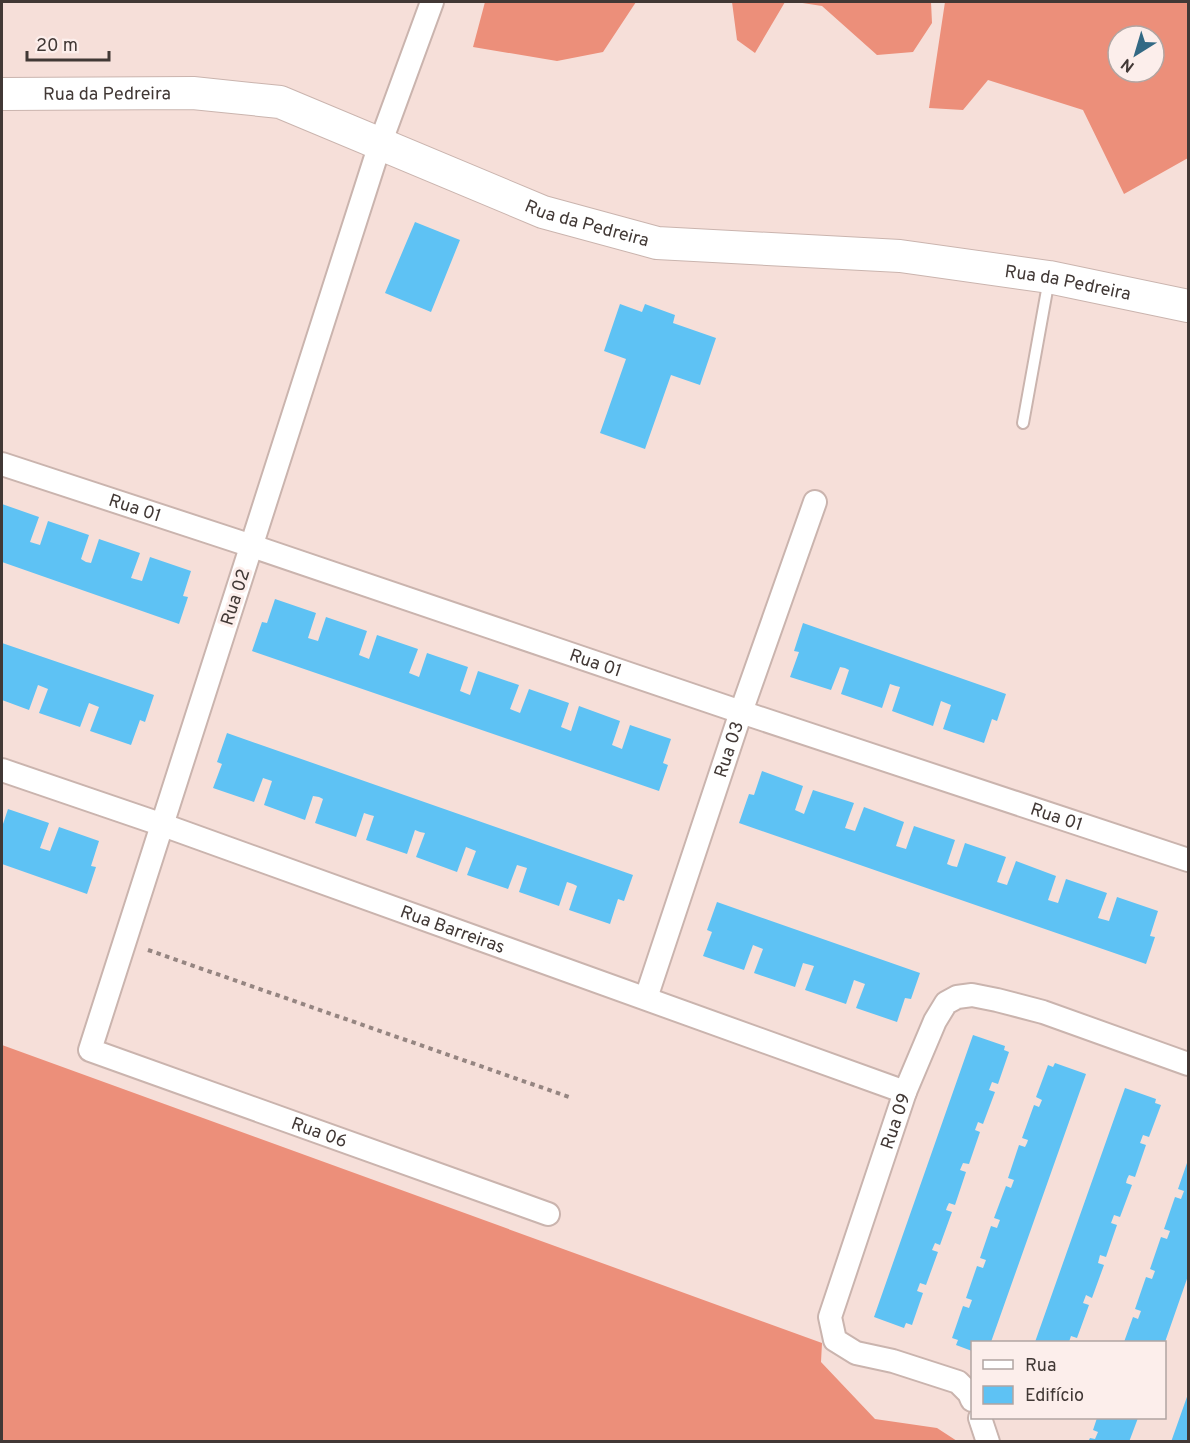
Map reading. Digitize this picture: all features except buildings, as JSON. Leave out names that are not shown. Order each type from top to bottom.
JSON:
[{"type":"street","name":"Rua 02","points":[[90,1050],[380,144],[432,2]]},
{"type":"street","name":"Rua da Pedreira","points":[[2,94],[193,93],[280,102],[543,212],[657,243],[900,256],[1049,277],[1188,306]]},
{"type":"street","name":"Rua 01","points":[[2,464],[1188,860]]},
{"type":"street","name":"Rua 03","points":[[646,998],[741,712],[815,502]]},
{"type":"street","name":"Rua Barreiras","points":[[2,770],[163,825],[905,1092]]},
{"type":"street","name":"Rua 09","points":[[971,1398],[958,1382],[893,1361],[856,1353],[835,1340],[830,1317],[905,1092],[935,1021],[946,1003],[957,997],[972,995],[997,1000],[1186,1057]]},
{"type":"street","name":"Rua 06","points":[[90,1050],[548,1214]]},
{"type":"street","points":[[980,1419],[988,1442]]},
{"type":"lane","points":[[1023,423],[1049,277]]},
{"type":"path","points":[[125,942],[569,1097]]},
{"type":"shaded area","points":[[485,2],[636,2],[603,52],[557,61],[473,47]]},
{"type":"shaded area","points":[[732,2],[785,2],[755,53],[737,40]]},
{"type":"shaded area","points":[[796,2],[931,2],[932,23],[913,52],[877,55],[822,6]]},
{"type":"shaded area","points":[[945,2],[1188,2],[1188,158],[1124,194],[1083,110],[988,80],[963,110],[929,108]]},
{"type":"shaded area","points":[[2,1045],[822,1343],[821,1362],[875,1419],[937,1428],[957,1441],[2,1441]]}]
